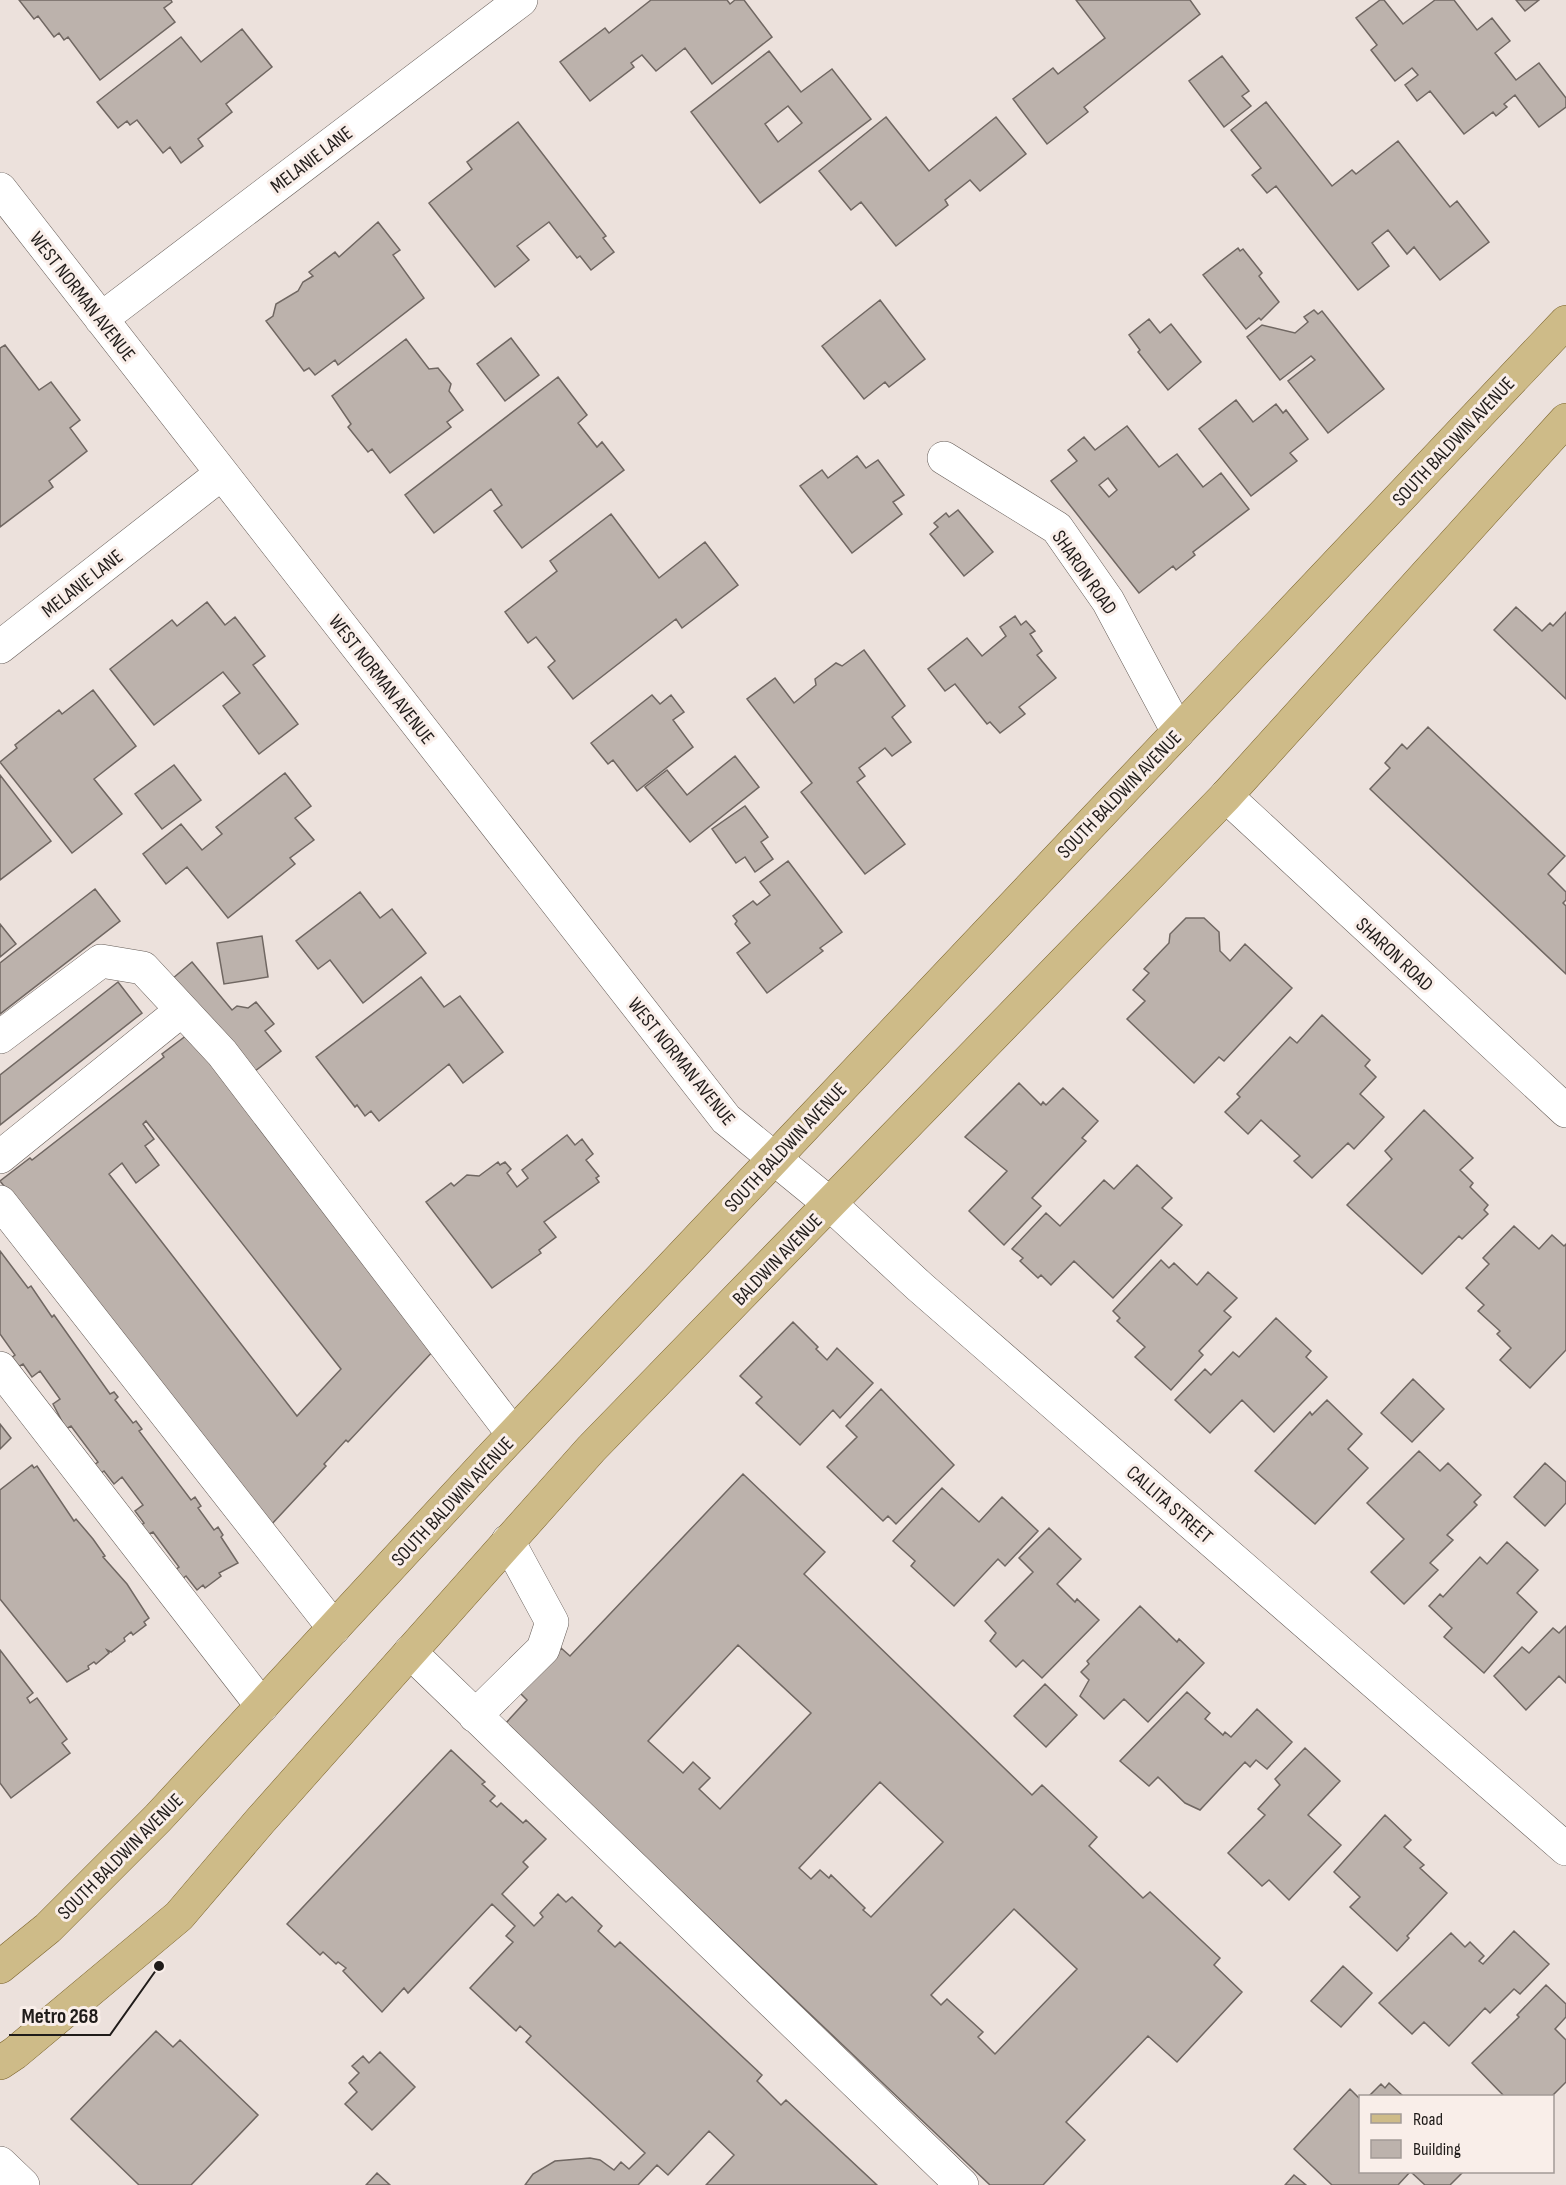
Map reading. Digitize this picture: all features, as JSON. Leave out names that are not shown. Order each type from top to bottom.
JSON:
[{"type":"main road","name":"SOUTH BALDWIN AVENUE","points":[[0,1967],[48,1928],[158,1818],[513,1434],[1566,322]]},
{"type":"main road","points":[[830,1204],[1226,796],[1566,420]]},
{"type":"main road","name":"BALDWIN AVENUE","points":[[508,1541],[591,1449],[830,1204]]},
{"type":"main road","points":[[0,2063],[179,1916],[508,1541]]},
{"type":"street","name":"MELANIE LANE","points":[[101,319],[521,0]]},
{"type":"street","name":"WEST NORMAN AVENUE","points":[[0,189],[726,1119],[774,1159]]},
{"type":"street","name":"SHARON ROAD","points":[[944,458],[1057,528],[1108,601],[1178,732]]},
{"type":"street","name":"MELANIE LANE","points":[[0,647],[221,474]]},
{"type":"street","name":"SHARON ROAD","points":[[1226,796],[1566,1111]]},
{"type":"street","points":[[0,1037],[101,961],[143,968],[222,1053],[513,1434]]},
{"type":"street","points":[[0,1157],[182,1010]]},
{"type":"street","name":"CALLITA STREET","points":[[774,1159],[830,1204],[947,1310],[1566,1850]]},
{"type":"street","points":[[0,1202],[334,1628]]},
{"type":"street","points":[[0,1368],[262,1706]]},
{"type":"street","points":[[475,1716],[543,1649],[552,1622],[508,1541]]},
{"type":"street","points":[[410,1652],[962,2185]]},
{"type":"street","points":[[0,2163],[23,2185]]},
{"type":"building","points":[[19,0],[171,0],[172,2],[164,8],[175,22],[100,80],[68,37],[64,40],[59,33],[54,37],[38,16],[34,19]]},
{"type":"building","points":[[651,0],[727,0],[730,4],[735,0],[744,0],[772,37],[712,84],[685,48],[656,71],[642,55],[631,63],[634,67],[590,101],[560,62],[605,28],[609,33]]},
{"type":"building","points":[[1076,0],[1190,0],[1200,14],[1084,107],[1088,112],[1047,144],[1013,99],[1053,68],[1058,74],[1105,38]]},
{"type":"building","points":[[1380,0],[1384,0],[1403,24],[1435,0],[1454,0],[1477,30],[1492,18],[1510,41],[1495,53],[1516,80],[1539,63],[1566,98],[1566,107],[1539,127],[1515,95],[1504,104],[1507,107],[1496,116],[1493,112],[1464,134],[1430,91],[1417,101],[1405,85],[1418,75],[1412,68],[1395,81],[1371,50],[1377,45],[1356,18]]},
{"type":"building","points":[[1516,0],[1539,0],[1525,11]]},
{"type":"building","points":[[242,29],[272,67],[226,104],[232,112],[198,139],[203,146],[181,163],[170,147],[163,153],[137,120],[130,125],[127,121],[118,128],[97,102],[181,37],[201,62]]},
{"type":"building","points":[[769,51],[801,92],[832,69],[871,119],[760,203],[691,112]],"holes":[[[788,106],[802,123],[778,142],[765,124]]]},
{"type":"building","points":[[1222,56],[1249,91],[1242,96],[1251,106],[1224,127],[1189,81]]},
{"type":"building","points":[[1266,102],[1332,186],[1352,170],[1356,174],[1398,141],[1450,207],[1457,201],[1489,242],[1440,280],[1414,247],[1407,254],[1388,230],[1372,243],[1389,266],[1358,290],[1276,186],[1267,193],[1252,175],[1261,168],[1231,130]]},
{"type":"building","points":[[886,117],[929,171],[996,117],[1026,154],[980,191],[970,180],[945,200],[948,205],[896,246],[861,202],[851,210],[819,171]]},
{"type":"building","points":[[518,122],[606,236],[603,238],[614,252],[591,270],[580,256],[577,258],[549,222],[517,246],[529,260],[495,287],[429,203],[472,169],[467,162]]},
{"type":"building","points":[[378,222],[400,250],[393,255],[424,298],[338,365],[335,360],[315,375],[309,368],[304,371],[266,321],[273,316],[276,304],[298,291],[303,282],[313,276],[309,272],[335,252],[339,257]]},
{"type":"building","points":[[1238,248],[1240,251],[1243,249],[1262,273],[1259,276],[1279,302],[1261,320],[1259,318],[1246,329],[1203,275]]},
{"type":"building","points":[[880,300],[925,359],[889,387],[885,382],[864,399],[822,346]]},
{"type":"building","points":[[1314,310],[1318,314],[1322,311],[1384,389],[1328,433],[1288,381],[1315,360],[1311,356],[1280,380],[1247,337],[1262,325],[1295,333],[1308,322],[1304,317]]},
{"type":"building","points":[[1149,319],[1160,333],[1171,324],[1201,362],[1168,390],[1138,352],[1140,350],[1129,335]]},
{"type":"building","points":[[511,338],[539,375],[505,401],[477,364]]},
{"type":"building","points":[[406,339],[429,369],[438,368],[451,384],[449,391],[463,410],[447,422],[451,427],[390,473],[372,449],[368,452],[348,427],[351,424],[332,396]]},
{"type":"building","points":[[5,345],[39,390],[51,382],[80,420],[70,428],[87,451],[49,481],[53,487],[0,527],[0,348]]},
{"type":"building","points":[[558,377],[587,415],[578,423],[597,447],[602,442],[624,470],[522,548],[494,511],[502,505],[491,489],[434,533],[405,495]]},
{"type":"building","points":[[1236,400],[1253,422],[1276,404],[1283,413],[1286,410],[1308,439],[1290,453],[1297,461],[1251,496],[1199,429]]},
{"type":"building","points":[[1127,426],[1159,467],[1177,454],[1203,487],[1221,473],[1249,509],[1193,552],[1195,555],[1176,570],[1173,566],[1139,593],[1051,481],[1077,461],[1068,450],[1084,437],[1095,450]],"holes":[[[1108,478],[1117,490],[1109,497],[1099,485]]]},
{"type":"building","points":[[857,456],[866,468],[878,460],[904,495],[893,502],[902,514],[852,553],[800,486],[822,470],[828,478]]},
{"type":"building","points":[[958,510],[993,552],[964,576],[930,534],[938,527],[934,523],[946,513],[949,517]]},
{"type":"building","points":[[611,514],[659,578],[705,542],[738,585],[682,628],[676,619],[573,699],[548,667],[555,661],[536,637],[528,643],[505,612],[557,571],[550,561]]},
{"type":"building","points":[[207,602],[225,625],[235,617],[265,656],[253,665],[298,724],[259,754],[223,706],[240,693],[223,672],[154,725],[110,669],[172,620],[177,626]]},
{"type":"building","points":[[1516,607],[1542,631],[1550,623],[1553,626],[1566,612],[1566,699],[1494,630]]},
{"type":"building","points":[[1015,616],[1021,625],[1026,621],[1035,631],[1030,634],[1042,651],[1037,655],[1056,678],[1019,707],[1025,714],[1000,733],[990,722],[987,724],[955,684],[945,691],[928,669],[967,638],[982,656],[1006,636],[1000,627]]},
{"type":"building","points":[[864,650],[905,706],[892,717],[911,742],[892,756],[885,748],[859,768],[865,776],[857,782],[905,844],[865,874],[801,792],[812,783],[747,699],[775,678],[794,703],[816,685],[815,679],[836,663],[842,666]]},
{"type":"building","points":[[93,690],[136,746],[94,779],[122,814],[72,853],[0,762],[17,748],[15,745],[59,710],[62,714]]},
{"type":"building","points":[[652,695],[660,704],[671,695],[684,712],[673,720],[693,747],[637,791],[613,760],[608,764],[591,743]]},
{"type":"building","points":[[1428,727],[1565,856],[1548,874],[1566,892],[1566,900],[1563,903],[1566,906],[1566,974],[1370,789],[1390,768],[1385,763],[1402,744],[1407,749]]},
{"type":"building","points":[[735,756],[759,787],[690,842],[645,787],[667,770],[687,795]]},
{"type":"building","points":[[174,765],[201,800],[162,829],[135,794]]},
{"type":"building","points":[[285,773],[311,806],[295,818],[314,840],[290,858],[295,864],[228,918],[187,867],[166,884],[143,854],[181,824],[202,850],[222,834],[216,827]]},
{"type":"building","points":[[0,775],[51,841],[0,880]]},
{"type":"building","points":[[745,806],[768,837],[761,842],[773,859],[755,872],[745,857],[736,863],[712,829]]},
{"type":"building","points":[[788,861],[842,932],[820,948],[823,951],[767,993],[737,953],[750,943],[735,924],[737,921],[733,916],[753,901],[757,905],[770,895],[760,882]]},
{"type":"building","points":[[95,889],[120,921],[0,1014],[0,963]]},
{"type":"building","points":[[360,892],[380,918],[392,909],[426,953],[363,1003],[330,960],[318,969],[296,941]]},
{"type":"building","points":[[1186,918],[1204,918],[1219,932],[1220,951],[1230,961],[1245,944],[1292,988],[1224,1061],[1219,1057],[1194,1083],[1127,1019],[1145,1001],[1133,990],[1149,973],[1144,969],[1169,943],[1170,934]]},
{"type":"building","points":[[0,924],[16,944],[0,957]]},
{"type":"building","points":[[262,936],[268,977],[224,984],[217,943]]},
{"type":"building","points":[[192,962],[232,1010],[237,1006],[248,1008],[256,1002],[274,1024],[265,1031],[281,1051],[250,1075],[172,979]]},
{"type":"building","points":[[421,977],[444,1007],[460,996],[503,1052],[463,1083],[449,1064],[379,1121],[371,1111],[365,1116],[357,1105],[355,1107],[316,1057]]},
{"type":"building","points":[[118,982],[142,1013],[0,1125],[0,1075]]},
{"type":"building","points":[[1322,1015],[1370,1060],[1365,1066],[1376,1077],[1360,1094],[1384,1117],[1354,1149],[1348,1143],[1312,1178],[1294,1161],[1300,1156],[1261,1120],[1248,1134],[1225,1112],[1240,1097],[1237,1094],[1290,1037],[1297,1043]]},
{"type":"building","points":[[191,1032],[436,1348],[348,1442],[346,1440],[324,1464],[326,1466],[270,1526],[0,1181],[30,1158],[32,1160],[164,1057],[162,1054]],"holes":[[[146,1121],[341,1369],[297,1416],[109,1174],[122,1163],[136,1183],[159,1165],[145,1146],[154,1139],[143,1124]]]},
{"type":"building","points":[[1019,1083],[1041,1105],[1043,1102],[1046,1105],[1063,1088],[1098,1121],[1082,1138],[1086,1141],[1032,1198],[1041,1206],[1004,1245],[969,1211],[1007,1171],[965,1137]]},
{"type":"building","points":[[1424,1110],[1473,1158],[1460,1170],[1473,1183],[1470,1187],[1488,1205],[1484,1210],[1488,1214],[1462,1239],[1459,1236],[1422,1274],[1347,1205],[1392,1159],[1385,1151]]},
{"type":"building","points":[[567,1135],[575,1145],[582,1139],[593,1154],[586,1160],[599,1176],[596,1178],[599,1182],[544,1222],[556,1237],[539,1250],[541,1253],[492,1288],[426,1202],[451,1183],[454,1186],[467,1175],[479,1176],[498,1162],[500,1165],[505,1162],[511,1169],[507,1173],[517,1187],[528,1178],[522,1170]]},
{"type":"building","points":[[1137,1165],[1172,1198],[1162,1208],[1182,1225],[1113,1298],[1074,1261],[1051,1285],[1041,1275],[1038,1278],[1020,1261],[1023,1258],[1012,1249],[1046,1213],[1060,1226],[1104,1180],[1114,1189]]},
{"type":"building","points":[[1514,1226],[1539,1249],[1552,1235],[1564,1246],[1566,1244],[1566,1350],[1530,1388],[1500,1360],[1511,1348],[1497,1334],[1500,1331],[1478,1311],[1484,1305],[1466,1288],[1489,1264],[1483,1258]]},
{"type":"building","points":[[0,1251],[28,1288],[31,1286],[52,1317],[54,1315],[110,1394],[114,1392],[118,1397],[115,1400],[133,1423],[136,1421],[142,1429],[139,1431],[191,1500],[195,1497],[201,1506],[198,1508],[214,1530],[218,1527],[223,1535],[221,1537],[238,1563],[219,1573],[221,1576],[205,1588],[203,1585],[197,1590],[186,1576],[182,1579],[175,1570],[179,1567],[153,1532],[147,1535],[140,1526],[144,1523],[135,1511],[143,1505],[122,1477],[114,1484],[104,1471],[100,1474],[94,1465],[98,1462],[71,1426],[66,1429],[53,1404],[60,1399],[40,1371],[32,1377],[23,1364],[18,1367],[11,1358],[15,1355],[0,1334]]},
{"type":"building","points":[[1161,1260],[1169,1268],[1174,1263],[1197,1285],[1208,1272],[1237,1298],[1224,1311],[1231,1317],[1199,1351],[1203,1355],[1171,1390],[1135,1357],[1145,1347],[1117,1321],[1120,1318],[1113,1311]]},
{"type":"building","points":[[1276,1318],[1311,1351],[1306,1357],[1327,1377],[1274,1432],[1242,1400],[1210,1433],[1175,1400],[1205,1369],[1211,1375],[1233,1352],[1239,1357]]},
{"type":"building","points":[[793,1322],[818,1347],[816,1349],[827,1360],[837,1348],[873,1383],[840,1418],[833,1410],[800,1445],[756,1403],[762,1397],[740,1376]]},
{"type":"building","points":[[1413,1379],[1444,1409],[1412,1442],[1381,1413]]},
{"type":"building","points":[[881,1389],[954,1465],[896,1524],[888,1516],[883,1521],[827,1467],[857,1437],[846,1426]]},
{"type":"building","points":[[1327,1400],[1362,1434],[1348,1449],[1368,1468],[1315,1524],[1255,1471],[1310,1412],[1312,1415]]},
{"type":"building","points":[[0,1424],[11,1438],[0,1449]]},
{"type":"building","points":[[1419,1451],[1440,1471],[1448,1463],[1481,1495],[1474,1502],[1477,1505],[1447,1535],[1453,1540],[1430,1563],[1438,1570],[1404,1604],[1371,1572],[1404,1539],[1367,1503]]},
{"type":"building","points":[[1545,1463],[1566,1482],[1566,1503],[1545,1526],[1514,1497]]},
{"type":"building","points":[[32,1465],[34,1468],[37,1466],[74,1521],[76,1519],[93,1539],[105,1556],[103,1557],[127,1584],[149,1618],[144,1622],[146,1625],[133,1635],[131,1632],[124,1638],[125,1641],[111,1652],[107,1650],[109,1653],[96,1664],[94,1662],[88,1666],[89,1669],[67,1682],[0,1599],[0,1490]]},
{"type":"building","points":[[743,1474],[825,1552],[804,1574],[1032,1795],[1042,1785],[1097,1837],[1089,1846],[1143,1898],[1150,1892],[1220,1958],[1214,1965],[1242,1992],[1177,2062],[1148,2036],[1066,2122],[1085,2140],[1043,2185],[990,2185],[505,1724],[527,1700],[519,1692],[561,1648],[570,1656]],"holes":[[[738,1645],[811,1713],[720,1809],[699,1789],[710,1778],[693,1762],[683,1773],[648,1741]],[[880,1782],[943,1842],[871,1917],[863,1910],[865,1908],[831,1875],[829,1878],[820,1870],[811,1879],[799,1868]],[[1014,1909],[1077,1969],[995,2054],[978,2037],[983,2032],[947,1999],[941,2005],[931,1995]]]},
{"type":"building","points":[[942,1488],[979,1522],[1002,1497],[1038,1531],[1005,1566],[998,1559],[954,1606],[911,1566],[915,1561],[893,1541]]},
{"type":"building","points":[[1049,1528],[1081,1559],[1057,1584],[1075,1602],[1077,1599],[1099,1620],[1042,1678],[1023,1660],[1016,1667],[990,1641],[996,1633],[985,1621],[1033,1572],[1019,1558]]},
{"type":"building","points":[[1507,1542],[1538,1570],[1517,1593],[1537,1612],[1484,1673],[1444,1637],[1452,1628],[1429,1606],[1440,1594],[1443,1597],[1480,1557],[1487,1564]]},
{"type":"building","points":[[1140,1606],[1177,1642],[1179,1639],[1204,1663],[1148,1722],[1124,1699],[1104,1719],[1080,1696],[1089,1680],[1081,1672],[1089,1664],[1087,1661]]},
{"type":"building","points":[[1566,1626],[1566,1683],[1559,1676],[1526,1710],[1494,1676],[1522,1647],[1529,1653],[1553,1628],[1559,1633]]},
{"type":"building","points":[[0,1650],[33,1693],[27,1698],[30,1703],[37,1698],[67,1739],[62,1743],[70,1753],[11,1798],[0,1783]]},
{"type":"building","points":[[1045,1684],[1077,1715],[1046,1747],[1014,1716]]},
{"type":"building","points":[[1187,1692],[1210,1713],[1205,1719],[1223,1735],[1225,1732],[1231,1737],[1257,1709],[1292,1742],[1267,1769],[1256,1760],[1250,1767],[1245,1762],[1200,1810],[1185,1803],[1158,1777],[1149,1786],[1120,1761]]},
{"type":"building","points":[[1305,1748],[1340,1781],[1308,1815],[1341,1845],[1289,1900],[1269,1880],[1262,1886],[1228,1853],[1265,1815],[1258,1809],[1280,1785],[1275,1779]]},
{"type":"building","points":[[451,1750],[485,1782],[482,1784],[495,1796],[490,1801],[497,1807],[501,1803],[523,1823],[526,1820],[546,1839],[523,1862],[528,1867],[502,1894],[534,1926],[543,1917],[540,1913],[558,1894],[566,1902],[572,1897],[602,1926],[598,1931],[615,1947],[620,1942],[762,2075],[757,2081],[781,2105],[786,2100],[877,2185],[706,2185],[734,2155],[709,2131],[668,2175],[657,2165],[638,2185],[525,2185],[533,2174],[555,2161],[590,2158],[600,2160],[614,2170],[621,2162],[629,2169],[645,2153],[526,2042],[531,2036],[520,2026],[516,2031],[470,1988],[513,1942],[506,1936],[515,1926],[492,1904],[408,1993],[404,1988],[382,2012],[343,1971],[346,1968],[338,1962],[336,1964],[323,1952],[320,1955],[287,1924]]},
{"type":"building","points":[[1385,1815],[1411,1840],[1404,1847],[1424,1865],[1420,1868],[1447,1893],[1407,1936],[1409,1938],[1397,1951],[1350,1907],[1360,1897],[1334,1872]]},
{"type":"building","points":[[1514,1931],[1549,1964],[1520,1994],[1514,1989],[1490,2013],[1485,2008],[1449,2046],[1424,2022],[1412,2034],[1379,2003],[1451,1933],[1465,1947],[1470,1942],[1484,1956],[1479,1961],[1483,1964]]},
{"type":"building","points":[[1343,1966],[1372,1993],[1341,2027],[1311,2001]]},
{"type":"building","points":[[1546,1985],[1566,2004],[1566,2017],[1555,2029],[1566,2040],[1566,2082],[1553,2095],[1503,2095],[1472,2063],[1519,2017],[1517,2015]]},
{"type":"building","points":[[156,2031],[173,2047],[180,2040],[258,2115],[191,2185],[139,2185],[71,2119]]},
{"type":"building","points":[[380,2052],[415,2087],[372,2130],[345,2104],[357,2092],[349,2083],[359,2073],[352,2066],[363,2056],[369,2063]]},
{"type":"building","points":[[1389,2083],[1402,2095],[1370,2095],[1381,2084],[1385,2088]]},
{"type":"building","points":[[1350,2089],[1359,2098],[1359,2173],[1409,2173],[1398,2185],[1332,2185],[1294,2149]]},
{"type":"building","points":[[377,2173],[390,2185],[366,2185]]},
{"type":"building","points":[[1412,2173],[1462,2173],[1450,2185],[1425,2185]]},
{"type":"building","points":[[1294,2175],[1306,2185],[1285,2185]]},
{"type":"place","name":"Metro 268","points":[[159,1966]]}]
